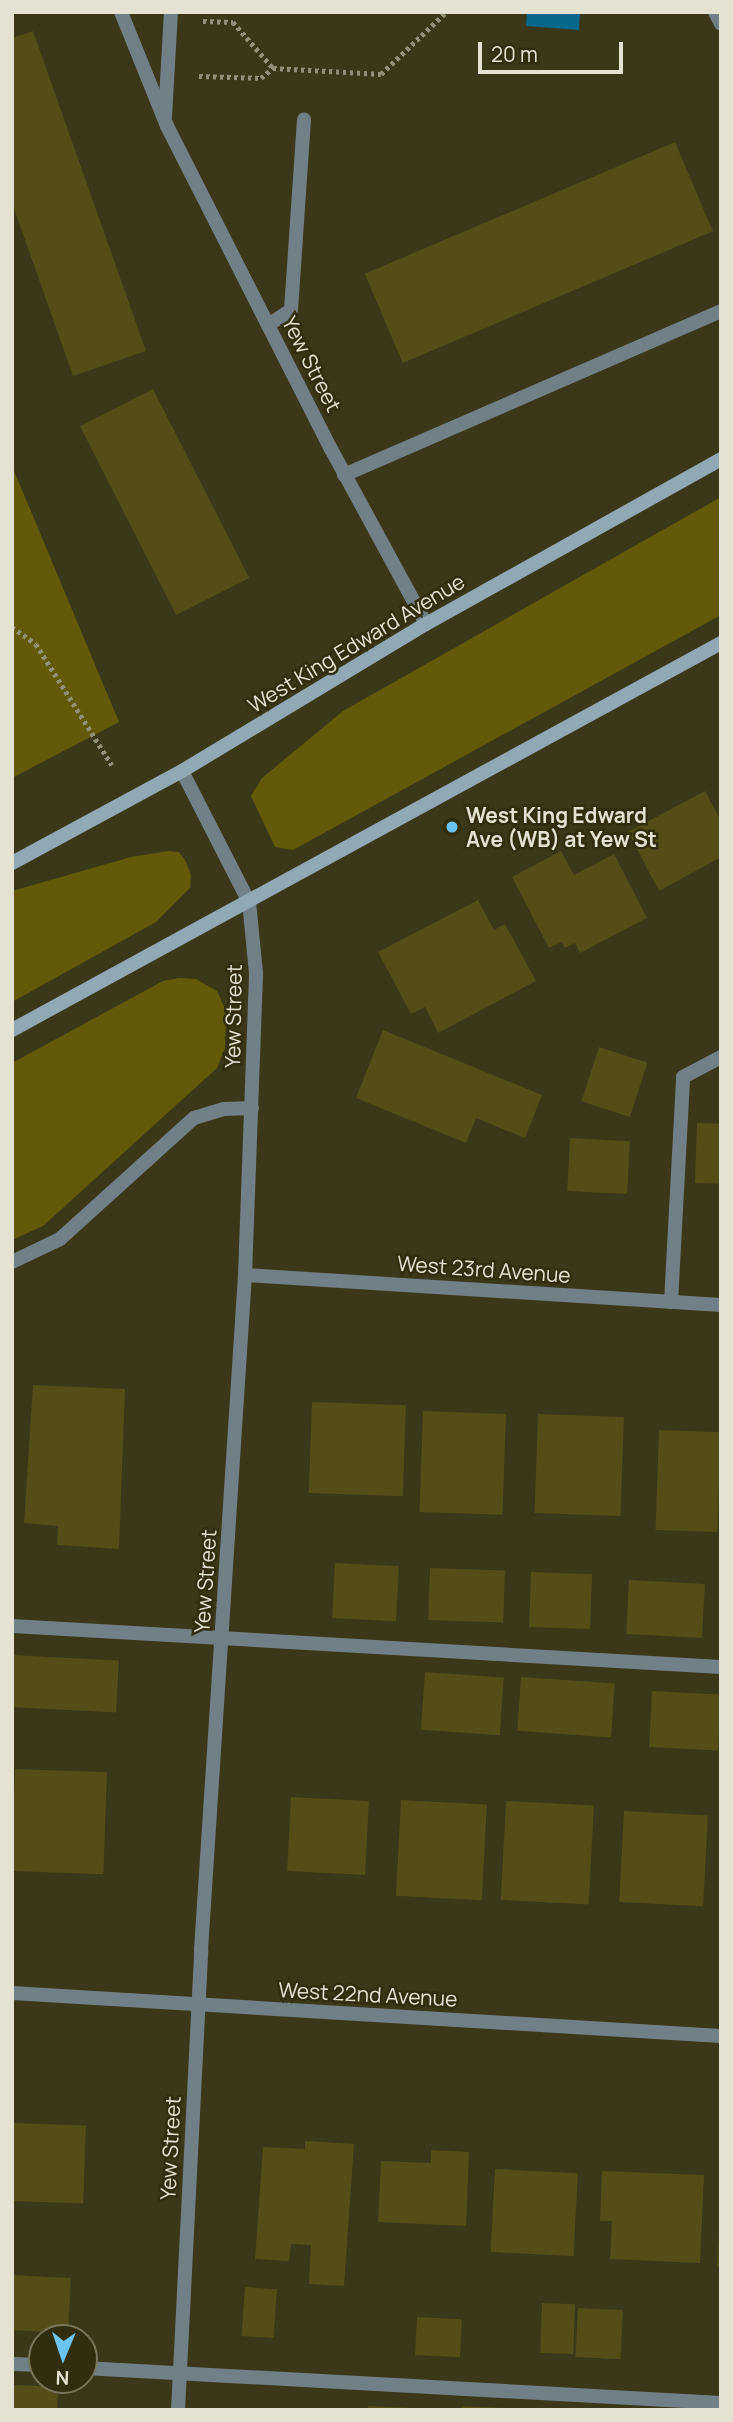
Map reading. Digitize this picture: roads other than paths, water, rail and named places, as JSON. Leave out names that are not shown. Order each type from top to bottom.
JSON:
[{"type":"main road","name":"West King Edward Avenue","points":[[12,863],[183,771],[426,624],[721,459]]},
{"type":"main road","points":[[12,1031],[721,643]]},
{"type":"street","name":"Yew Street","points":[[121,12],[165,121],[344,475],[426,624]]},
{"type":"street","points":[[716,12],[721,24]]},
{"type":"street","points":[[165,121],[171,15]]},
{"type":"street","points":[[268,325],[290,310],[304,119]]},
{"type":"street","points":[[344,475],[721,311]]},
{"type":"street","name":"Yew Street","points":[[178,2410],[198,2004],[245,1275],[256,957],[249,902],[183,771]]},
{"type":"street","points":[[671,1302],[683,1077],[721,1057]]},
{"type":"street","points":[[12,1262],[60,1239],[194,1118],[224,1108],[252,1108]]},
{"type":"street","name":"West 23rd Avenue","points":[[245,1275],[721,1305]]},
{"type":"street","points":[[12,1626],[721,1667]]},
{"type":"street","name":"West 22nd Avenue","points":[[12,1993],[721,2036]]},
{"type":"street","points":[[98,2368],[721,2403]]},
{"type":"water","points":[[527,12],[580,12],[579,30],[526,26]]},
{"type":"place","name":"West King Edward Ave (WB) at Yew St","points":[[452,827]]}]
